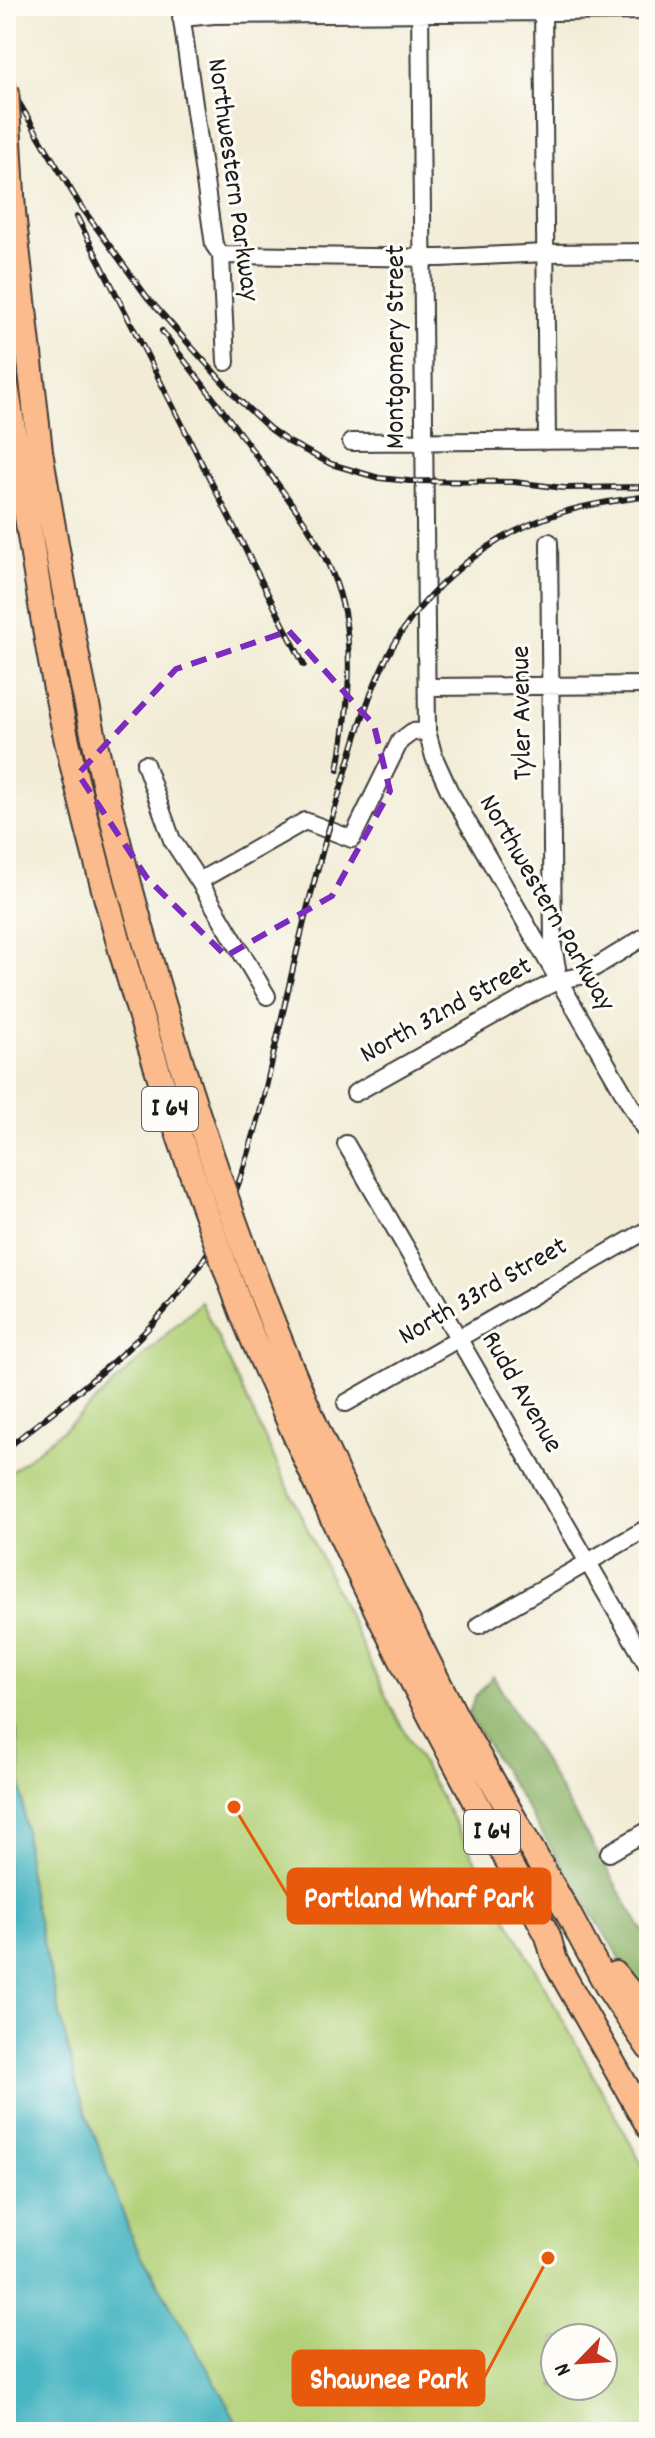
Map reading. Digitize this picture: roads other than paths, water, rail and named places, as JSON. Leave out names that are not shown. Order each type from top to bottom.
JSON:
[{"type":"highway","name":"I 64","points":[[6,87],[28,452]]},
{"type":"highway","name":"I 64","points":[[6,385],[28,452],[104,783],[142,931],[196,1110],[251,1263],[323,1444],[403,1614],[504,1854],[548,1936],[561,1971],[649,2127]]},
{"type":"highway","name":"I 64","points":[[446,1722],[569,1915],[607,1986],[649,2048]]},
{"type":"highway","points":[[504,1854],[649,2056]]},
{"type":"highway","points":[[569,1915],[649,2016]]},
{"type":"highway","points":[[548,1936],[566,1955],[649,2102]]},
{"type":"street","points":[[543,9],[547,441]]},
{"type":"street","points":[[180,12],[214,15],[420,10],[649,11]]},
{"type":"street","name":"Montgomery Street","points":[[420,10],[427,687]]},
{"type":"street","name":"Northwestern Parkway","points":[[180,12],[214,245],[221,255],[226,362]]},
{"type":"street","points":[[221,255],[423,258],[649,252]]},
{"type":"street","points":[[351,442],[649,440]]},
{"type":"street","name":"Tyler Avenue","points":[[549,542],[553,946],[559,980]]},
{"type":"street","points":[[427,687],[649,685]]},
{"type":"street","name":"Northwestern Parkway","points":[[427,687],[427,731],[434,757],[449,790],[649,1137]]},
{"type":"street","points":[[199,881],[305,821],[352,839],[400,741],[412,732],[427,731]]},
{"type":"street","points":[[145,764],[172,840],[267,996]]},
{"type":"street","name":"North 32nd Street","points":[[355,1093],[559,980],[581,976],[649,934]]},
{"type":"street","name":"Rudd Avenue","points":[[346,1144],[649,1668]]},
{"type":"street","name":"North 33rd Street","points":[[346,1403],[649,1229]]},
{"type":"street","points":[[479,1625],[649,1527]]},
{"type":"street","points":[[609,1853],[649,1830]]},
{"type":"water","points":[[6,1690],[16,1728],[30,1887],[77,2087],[133,2241],[241,2432],[6,2432]]},
{"type":"railway","points":[[6,81],[80,205],[147,297],[238,399],[287,441],[331,464],[379,478],[514,482],[564,488],[645,487]]},
{"type":"railway","points":[[77,217],[304,665]]},
{"type":"railway","points":[[162,331],[298,512],[331,569],[344,612],[349,651],[346,711],[338,770]]},
{"type":"railway","points":[[6,1449],[142,1335],[188,1282],[217,1236],[250,1149],[316,874],[357,734],[379,674],[410,620],[452,574],[503,538],[560,513],[649,496]]},
{"type":"place","name":"Portland Wharf Park","points":[[234,1807]]},
{"type":"place","name":"Shawnee Park","points":[[548,2258]]}]
